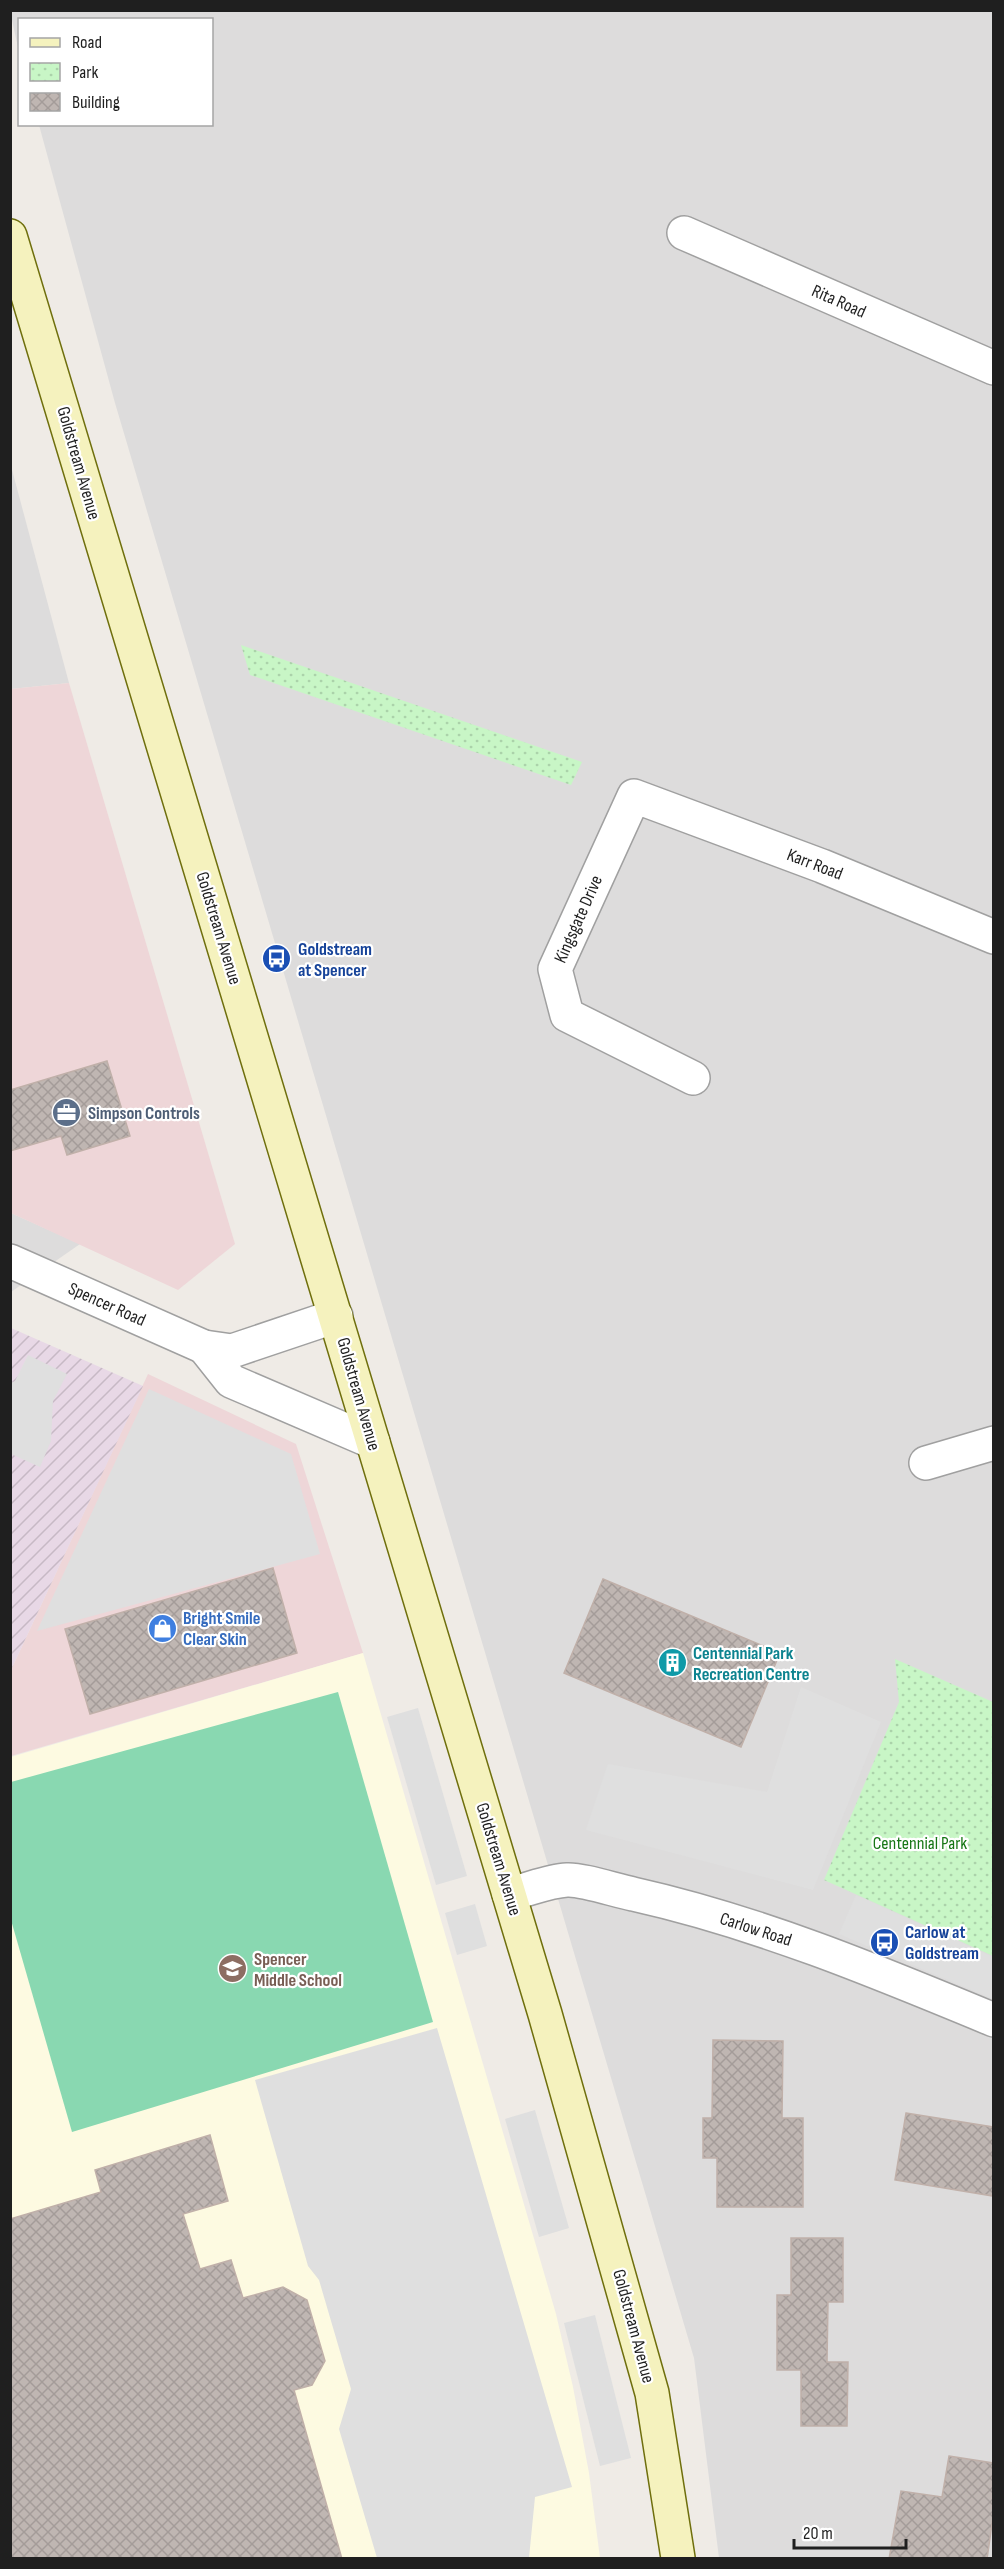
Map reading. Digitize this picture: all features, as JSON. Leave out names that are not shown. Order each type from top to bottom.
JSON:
[{"type":"main road","name":"Goldstream Avenue","points":[[10,236],[509,1894],[652,2393],[678,2559]]},
{"type":"street","name":"Rita Road","points":[[684,233],[993,368]]},
{"type":"street","name":"Karr Road","points":[[634,796],[822,866],[993,937]]},
{"type":"street","name":"Kingsgate Drive","points":[[634,796],[555,969],[567,1015],[693,1078]]},
{"type":"street","name":"Spencer Road","points":[[10,1261],[204,1347],[232,1351],[336,1316]]},
{"type":"street","name":"Spencer Road","points":[[204,1347],[231,1381],[373,1442]]},
{"type":"street","points":[[926,1463],[993,1443]]},
{"type":"street","name":"Carlow Road","points":[[509,1894],[568,1880],[647,1898],[734,1921],[800,1944],[879,1972],[993,2019]]},
{"type":"shaded area","points":[[10,11],[993,11],[993,2558],[719,2558],[694,2358],[115,403],[39,126],[213,126],[213,18],[18,18],[18,47]]},
{"type":"shaded area","points":[[11,466],[69,683],[11,689]]},
{"type":"shaded area","points":[[69,683],[235,1244],[178,1290],[11,1213],[11,689]]},
{"type":"shaded area","points":[[11,1213],[80,1244],[11,1292]]},
{"type":"shaded area","points":[[11,1328],[143,1386],[11,1670]]},
{"type":"shaded area","points":[[28,1355],[67,1374],[53,1401],[51,1441],[40,1467],[11,1454],[11,1383],[15,1381]]},
{"type":"shaded area","points":[[148,1374],[296,1444],[363,1653],[11,1756],[11,1670]]},
{"type":"shaded area","points":[[149,1389],[291,1454],[320,1554],[37,1631]]},
{"type":"shaded area","name":"Spencer Middle School","points":[[363,1653],[556,2314],[573,2387],[589,2473],[600,2558],[11,2558],[11,1757]]},
{"type":"shaded area","points":[[801,1687],[881,1722],[813,1890],[586,1830],[608,1764],[767,1792]]},
{"type":"shaded area","points":[[418,1708],[467,1876],[436,1885],[387,1717]]},
{"type":"shaded area","points":[[856,1895],[993,1957],[993,1999],[839,1934]]},
{"type":"shaded area","points":[[475,1904],[487,1946],[457,1955],[445,1913]]},
{"type":"shaded area","points":[[437,2028],[572,2487],[535,2497],[529,2558],[377,2558],[339,2429],[351,2389],[319,2280],[308,2266],[255,2080]]},
{"type":"shaded area","points":[[535,2110],[569,2228],[539,2237],[505,2119]]},
{"type":"shaded area","points":[[595,2315],[631,2458],[600,2466],[564,2323]]},
{"type":"green space","points":[[241,645],[582,762],[571,785],[250,675]]},
{"type":"green space","name":"Centennial Park","points":[[895,1659],[993,1702],[993,1956],[824,1880],[899,1702]]},
{"type":"green space","points":[[338,1692],[433,2022],[72,2132],[11,1920],[11,1782]]},
{"type":"building","name":"Simpson Controls","points":[[107,1061],[130,1136],[67,1155],[61,1136],[10,1151],[10,1090]]},
{"type":"building","points":[[273,1568],[297,1653],[90,1714],[65,1629]]},
{"type":"building","name":"Centennial Park Recreation Centre","points":[[603,1579],[780,1653],[741,1747],[564,1673]]},
{"type":"building","points":[[713,2040],[783,2041],[782,2118],[803,2118],[803,2207],[717,2207],[717,2158],[703,2158],[703,2118],[712,2118]]},
{"type":"building","points":[[906,2113],[993,2127],[993,2196],[895,2180]]},
{"type":"building","points":[[210,2135],[228,2201],[183,2214],[200,2269],[231,2260],[243,2298],[283,2287],[307,2300],[325,2361],[312,2385],[294,2390],[342,2559],[10,2559],[10,2219],[101,2192],[95,2170]]},
{"type":"building","points":[[791,2238],[843,2238],[843,2302],[828,2302],[827,2362],[848,2362],[847,2426],[801,2426],[801,2370],[777,2370],[777,2295],[791,2295]]},
{"type":"building","points":[[949,2456],[993,2463],[993,2517],[987,2559],[889,2559],[901,2491],[942,2497]]},
{"type":"place","name":"Goldstream at Spencer","points":[[277,959]]},
{"type":"place","name":"Simpson Controls","points":[[67,1113]]},
{"type":"place","name":"Bright Smile Clear Skin","points":[[162,1628]]},
{"type":"place","name":"Centennial Park Recreation Centre","points":[[672,1663]]},
{"type":"place","name":"Carlow at Goldstream","points":[[884,1942]]},
{"type":"place","name":"Spencer Middle School","points":[[233,1969]]}]
